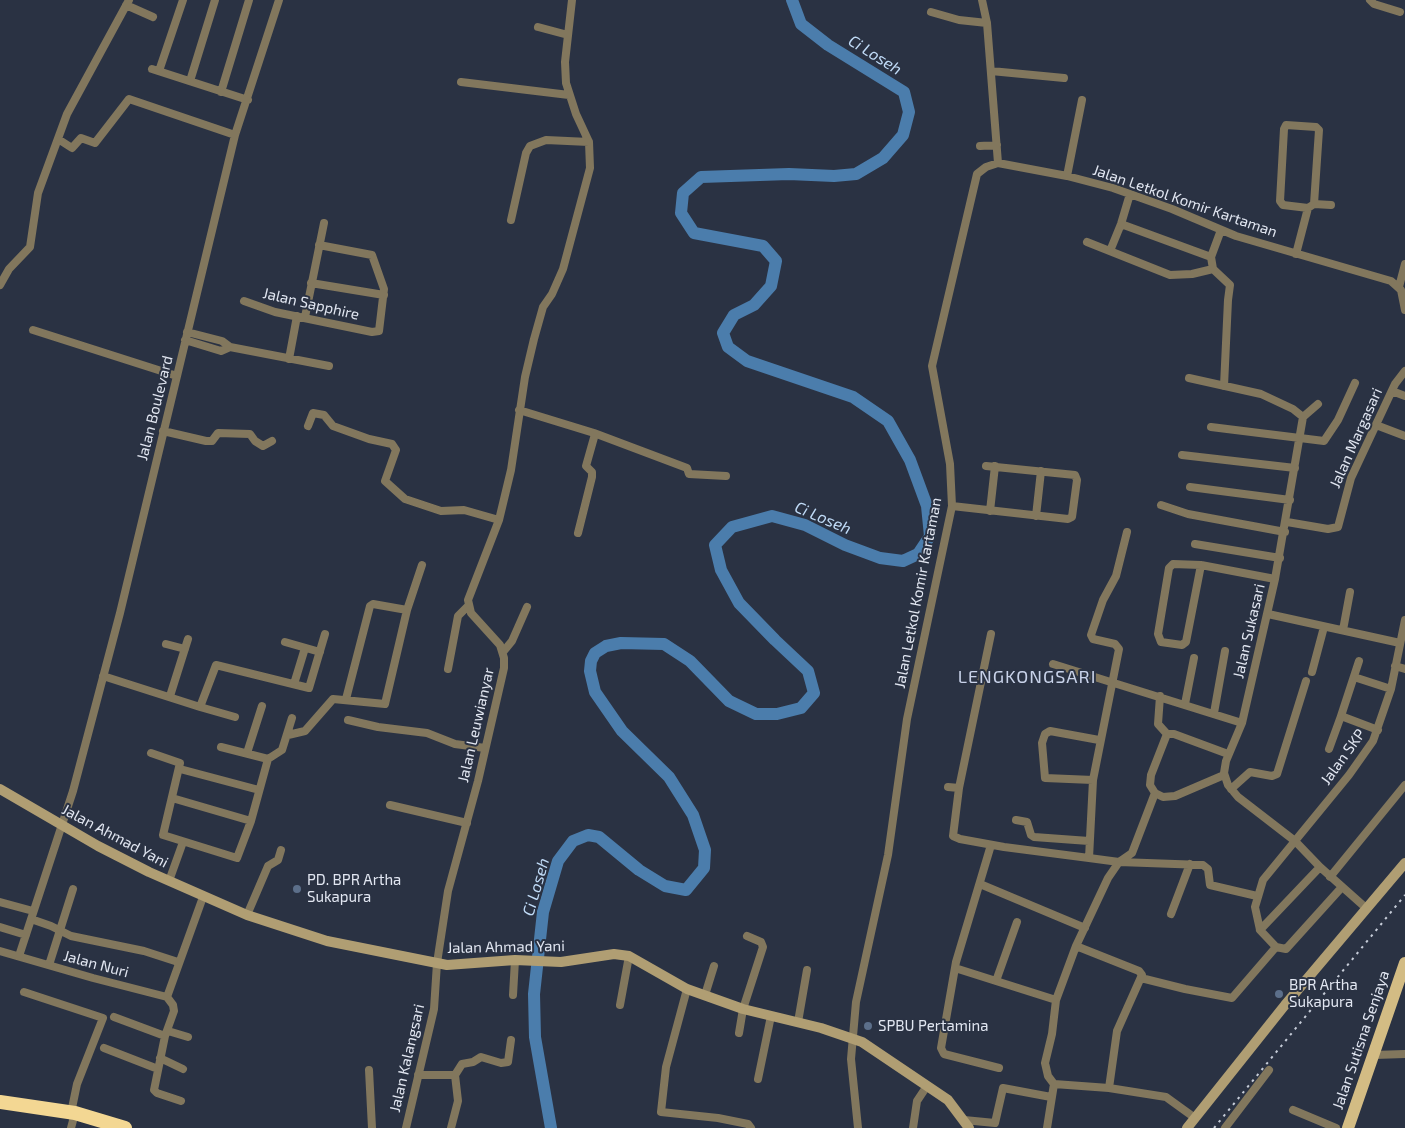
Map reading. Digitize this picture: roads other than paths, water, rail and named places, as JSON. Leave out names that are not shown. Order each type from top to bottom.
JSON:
[{"type":"highway","points":[[0,1102],[73,1113],[125,1128]]},
{"type":"main road","name":"Jalan Sutisna Senjaya","points":[[1348,1128],[1405,963]]},
{"type":"street","points":[[183,0],[155,70],[248,100]]},
{"type":"street","points":[[190,82],[215,0]]},
{"type":"street","points":[[221,92],[249,0]]},
{"type":"street","name":"Jalan Boulevard","points":[[19,956],[63,825],[103,676],[164,432],[235,135],[248,100],[279,0]]},
{"type":"street","points":[[448,669],[458,616],[468,606],[469,594],[499,520],[511,470],[519,410],[534,339],[543,307],[552,294],[563,269],[588,175],[589,142],[569,95],[565,62],[572,0]]},
{"type":"street","points":[[982,0],[987,23],[998,163]]},
{"type":"street","points":[[1370,0],[1374,4],[1400,12]]},
{"type":"street","points":[[0,285],[9,269],[30,247],[38,193],[67,114],[128,3],[153,17]]},
{"type":"street","points":[[931,12],[959,20],[987,23]]},
{"type":"street","points":[[538,27],[568,35]]},
{"type":"street","points":[[991,71],[1064,78]]},
{"type":"street","points":[[462,82],[569,95]]},
{"type":"street","points":[[58,139],[72,148],[80,138],[95,143],[128,100],[235,135]]},
{"type":"street","points":[[1067,176],[1082,100]]},
{"type":"street","points":[[1296,254],[1311,206],[1319,129],[1316,127],[1286,125],[1284,129],[1280,202],[1284,205],[1311,206],[1331,205]]},
{"type":"street","points":[[511,220],[526,154],[530,146],[546,140],[589,142]]},
{"type":"street","points":[[980,146],[997,145]]},
{"type":"street","name":"Jalan Letkol Komir Kartaman","points":[[858,1128],[851,1070],[852,1036],[858,989],[888,855],[907,719],[952,506],[950,464],[932,366],[975,180],[986,167],[998,163],[1067,176],[1130,194],[1221,230],[1296,254],[1385,279],[1399,287]]},
{"type":"street","points":[[1110,251],[1130,194]]},
{"type":"street","points":[[288,359],[311,283],[324,223]]},
{"type":"street","points":[[1121,224],[1210,257]]},
{"type":"street","points":[[1221,230],[1210,257],[1212,269],[1230,285],[1224,386]]},
{"type":"street","points":[[1086,242],[1170,275],[1192,274],[1212,269]]},
{"type":"street","points":[[311,283],[384,295],[384,289],[372,255],[319,245]]},
{"type":"street","points":[[1405,264],[1399,287],[1405,310]]},
{"type":"street","name":"Jalan Sapphire","points":[[244,301],[275,312],[372,332],[380,330],[384,295]]},
{"type":"street","points":[[32,330],[177,376]]},
{"type":"street","points":[[187,332],[222,341],[230,347],[329,366]]},
{"type":"street","points":[[185,340],[221,351],[230,347]]},
{"type":"street","name":"Jalan Margasari","points":[[1287,522],[1326,529],[1337,528],[1350,478],[1392,391],[1405,371]]},
{"type":"street","points":[[1189,378],[1273,398],[1303,417],[1318,404]]},
{"type":"street","points":[[1212,427],[1325,441],[1338,420],[1355,383]]},
{"type":"street","points":[[1392,391],[1405,396]]},
{"type":"street","points":[[519,410],[595,434],[687,468],[690,474],[726,476]]},
{"type":"street","points":[[308,426],[313,413],[324,415],[329,424],[333,426],[369,439],[392,444],[396,450],[385,481],[404,499],[441,511],[464,510],[499,520]]},
{"type":"street","name":"Jalan Sukasari","points":[[1224,775],[1228,754],[1242,723],[1268,614],[1287,522],[1298,438],[1303,417]]},
{"type":"street","points":[[1376,426],[1405,436]]},
{"type":"street","points":[[164,432],[206,441],[212,441],[218,433],[247,433],[251,434],[260,446],[272,441]]},
{"type":"street","points":[[578,533],[592,477],[592,472],[586,464],[595,434]]},
{"type":"street","points":[[1182,454],[1295,468]]},
{"type":"street","points":[[952,506],[1070,518],[1077,481],[1076,476],[1073,474],[986,466]]},
{"type":"street","points":[[990,511],[995,466]]},
{"type":"street","points":[[1036,516],[1041,471]]},
{"type":"street","points":[[1190,487],[1290,500]]},
{"type":"street","points":[[1162,505],[1188,514],[1285,532]]},
{"type":"street","points":[[1089,858],[1093,780],[1099,740],[1119,648],[1115,644],[1093,639],[1091,635],[1103,600],[1116,576],[1127,532]]},
{"type":"street","points":[[1195,544],[1280,558]]},
{"type":"street","points":[[1201,565],[1186,642],[1182,645],[1162,642],[1158,634],[1170,567],[1178,562],[1201,565],[1275,580]]},
{"type":"street","points":[[288,734],[305,732],[333,700],[346,699],[382,706],[385,704],[408,610],[422,565]]},
{"type":"street","points":[[1343,630],[1350,592]]},
{"type":"street","points":[[346,699],[370,606],[372,604],[408,610]]},
{"type":"street","name":"Jalan Leuwianyar","points":[[437,963],[448,891],[486,748],[504,668],[503,652],[471,614],[468,606]]},
{"type":"street","points":[[503,652],[512,642],[527,607]]},
{"type":"street","points":[[1268,614],[1400,643]]},
{"type":"street","name":"Jalan SKP","points":[[1257,896],[1263,880],[1349,776],[1371,745],[1378,730],[1391,689],[1405,620]]},
{"type":"street","points":[[1312,672],[1324,627]]},
{"type":"street","points":[[200,707],[216,665],[310,687],[325,634]]},
{"type":"street","points":[[990,634],[959,788],[953,836],[991,845],[1119,862],[1190,864],[1208,868],[1210,885],[1257,896],[1255,915],[1260,930],[1276,947],[1283,950],[1287,949],[1342,887]]},
{"type":"street","points":[[170,696],[188,639]]},
{"type":"street","points":[[285,642],[320,652]]},
{"type":"street","points":[[166,644],[185,648]]},
{"type":"street","points":[[294,684],[305,648]]},
{"type":"street","points":[[1214,713],[1225,651]]},
{"type":"street","points":[[1185,704],[1194,658]]},
{"type":"street","points":[[1329,748],[1359,661]]},
{"type":"street","points":[[1053,664],[1111,680],[1242,723]]},
{"type":"street","points":[[1395,666],[1405,669]]},
{"type":"street","points":[[103,676],[235,717]]},
{"type":"street","points":[[1354,677],[1391,689]]},
{"type":"street","points":[[1231,789],[1250,772],[1272,776],[1278,774],[1306,681]]},
{"type":"street","points":[[1160,696],[1158,724],[1167,734],[1178,736],[1228,754]]},
{"type":"street","points":[[247,753],[262,706]]},
{"type":"street","points":[[1341,716],[1378,730]]},
{"type":"street","points":[[151,754],[180,762],[180,769],[163,834],[182,842],[237,858],[251,821],[268,760],[281,751],[292,718]]},
{"type":"street","points":[[348,720],[395,730],[426,733],[455,744],[486,748]]},
{"type":"street","points":[[1093,780],[1045,778],[1042,743],[1044,734],[1050,731],[1099,740]]},
{"type":"street","points":[[1167,734],[1151,775],[1150,784],[1155,793],[1163,797],[1175,796],[1224,775],[1231,789],[1238,797],[1295,842],[1330,877],[1366,908]]},
{"type":"street","points":[[221,747],[268,760]]},
{"type":"street","points":[[180,769],[259,790]]},
{"type":"street","points":[[1330,877],[1405,785]]},
{"type":"street","points":[[948,787],[959,788]]},
{"type":"street","name":"Jalan Ahmad Yani","points":[[0,789],[98,846],[203,897],[247,915],[327,941],[452,965],[515,960],[568,961],[614,954],[629,956],[687,989],[743,1009],[852,1036],[948,1100],[967,1124]]},
{"type":"street","points":[[1047,1128],[1054,1084],[1048,1076],[1045,1063],[1052,1034],[1056,1000],[1076,946],[1108,878],[1119,862],[1129,856],[1134,849],[1155,793]]},
{"type":"street","points":[[172,798],[251,821]]},
{"type":"street","points":[[390,805],[467,822]]},
{"type":"street","points":[[1016,820],[1027,822],[1031,835],[1034,837],[1089,841]]},
{"type":"street","points":[[169,881],[182,842]]},
{"type":"street","points":[[991,845],[955,968],[941,1051],[946,1055],[999,1068]]},
{"type":"street","points":[[247,915],[268,866],[278,860],[281,850]]},
{"type":"street","points":[[1187,1128],[1366,908],[1405,863]]},
{"type":"street","points":[[1171,914],[1190,864]]},
{"type":"street","points":[[1260,930],[1320,867]]},
{"type":"street","points":[[980,884],[1085,928]]},
{"type":"street","points":[[49,965],[61,932],[73,889]]},
{"type":"street","points":[[181,1101],[155,1091],[160,1058],[174,1008],[167,997],[178,962],[203,897]]},
{"type":"street","points":[[0,902],[32,915],[61,932],[90,941],[144,951],[178,962]]},
{"type":"street","points":[[996,981],[1016,922]]},
{"type":"street","points":[[0,927],[26,935]]},
{"type":"street","points":[[739,1033],[743,1009],[762,947],[761,942],[747,936]]},
{"type":"street","points":[[1076,946],[1138,971],[1141,978],[1117,1031],[1109,1088]]},
{"type":"street","points":[[1141,978],[1185,990],[1232,998],[1276,947]]},
{"type":"street","name":"Jalan Nuri","points":[[0,951],[167,997]]},
{"type":"street","points":[[620,1005],[629,956]]},
{"type":"street","points":[[513,996],[515,960]]},
{"type":"street","name":"Jalan Kalangsari","points":[[406,1128],[434,1010],[437,963]]},
{"type":"street","points":[[705,995],[714,966]]},
{"type":"street","points":[[955,968],[1056,1000]]},
{"type":"street","points":[[798,1022],[807,970]]},
{"type":"street","points":[[687,989],[666,1067],[661,1112],[718,1118],[748,1124],[751,1128]]},
{"type":"street","points":[[24,992],[103,1018],[77,1084],[71,1128]]},
{"type":"street","points":[[114,1016],[166,1034],[188,1037]]},
{"type":"street","points":[[758,1079],[771,1016]]},
{"type":"street","points":[[452,1128],[457,1104],[455,1075],[462,1064],[473,1062],[481,1057],[500,1064],[508,1062],[511,1040]]},
{"type":"street","points":[[104,1048],[158,1069]]},
{"type":"street","points":[[1374,1055],[1405,1054]]},
{"type":"street","points":[[160,1058],[183,1069]]},
{"type":"street","points":[[369,1070],[372,1128]]},
{"type":"street","points":[[1225,1128],[1269,1070]]},
{"type":"street","points":[[418,1074],[455,1075]]},
{"type":"street","points":[[1054,1084],[1109,1088],[1170,1098],[1195,1118]]},
{"type":"street","points":[[913,1128],[918,1099],[927,1086]]},
{"type":"street","points":[[967,1124],[995,1123],[1004,1087],[1051,1098]]},
{"type":"street","points":[[1293,1110],[1336,1128]]},
{"type":"waterway","name":"Ci Loseh","points":[[551,1128],[535,1037],[534,994],[543,912],[558,861],[573,841],[588,835],[599,837],[639,870],[665,886],[686,890],[704,868],[705,850],[693,815],[669,777],[622,731],[595,692],[590,671],[591,661],[595,653],[606,646],[621,643],[664,644],[690,661],[729,701],[756,714],[777,714],[801,708],[814,693],[808,671],[739,603],[721,570],[715,545],[732,527],[772,516],[805,525],[845,545],[880,558],[903,561],[918,554],[930,536],[927,506],[910,460],[888,421],[853,397],[747,361],[728,347],[723,333],[734,315],[754,305],[771,286],[776,261],[763,246],[694,233],[681,213],[683,193],[701,177],[789,174],[834,176],[856,174],[883,158],[903,135],[909,112],[904,92],[828,45],[801,24],[792,0]]},
{"type":"railway","points":[[1214,1128],[1405,895]]},
{"type":"place","name":"PD. BPR Artha Sukapura","points":[[297,889]]},
{"type":"place","name":"BPR Artha Sukapura","points":[[1279,994]]},
{"type":"place","name":"SPBU Pertamina","points":[[868,1026]]},
{"type":"district","name":"LENGKONGSARI","points":[[1027,677]]}]
